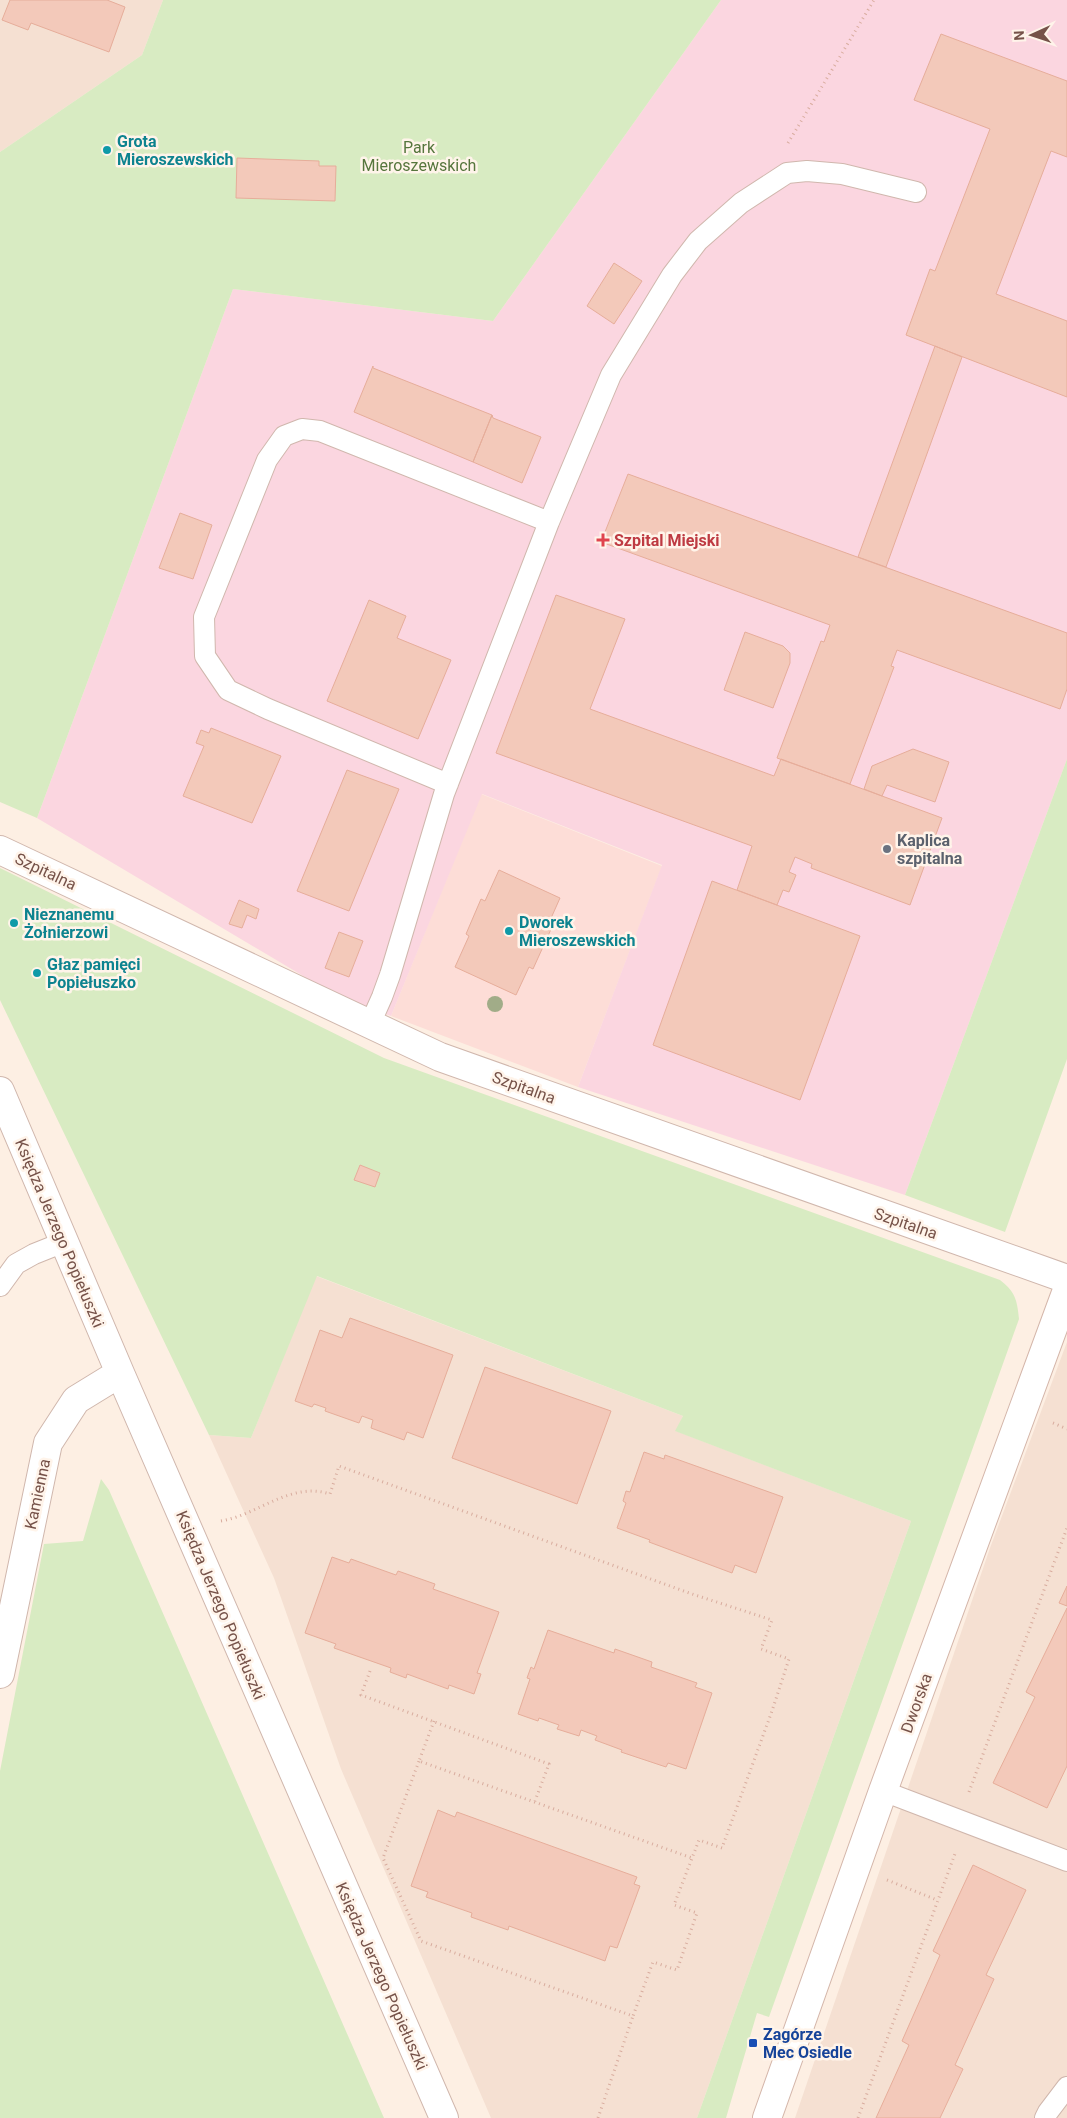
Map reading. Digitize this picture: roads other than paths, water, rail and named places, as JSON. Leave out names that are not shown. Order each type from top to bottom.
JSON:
[{"type":"street","name":"Szpitalna","points":[[0,850],[440,1057],[1067,1279]]},
{"type":"street","name":"Księdza Jerzego Popiełuszki","points":[[0,1091],[120,1373],[444,2118]]},
{"type":"street","name":"Dworska","points":[[767,2118],[1067,1290]]},
{"type":"street","name":"Kamienna","points":[[0,1674],[3,1646],[48,1443],[76,1400],[120,1373]]},
{"type":"lane","points":[[370,1024],[390,975],[448,784],[549,522],[611,375],[672,275],[698,242],[741,203],[787,173],[807,171],[842,174],[916,192]]},
{"type":"lane","points":[[448,784],[268,709],[228,690],[205,656],[204,617],[267,460],[284,436],[302,429],[320,431],[549,522]]},
{"type":"lane","points":[[0,1286],[16,1264],[34,1254],[64,1242]]},
{"type":"lane","points":[[884,1791],[1067,1861]]},
{"type":"lane","points":[[1046,2118],[1067,2087]]},
{"type":"place","name":"Grota Mieroszewskich","points":[[107,150]]},
{"type":"place","name":"Szpital Miejski","points":[[603,540]]},
{"type":"place","name":"Kaplica szpitalna","points":[[887,849]]},
{"type":"place","name":"Nieznanemu Żołnierzowi","points":[[14,923]]},
{"type":"place","name":"Dworek Mieroszewskich","points":[[509,931]]},
{"type":"place","name":"Głaz pamięci Popiełuszko","points":[[37,973]]},
{"type":"place","name":"Zagórze Mec Osiedle","points":[[753,2043]]},
{"type":"park label","name":"Park Mieroszewskich","points":[[419,156]]}]
